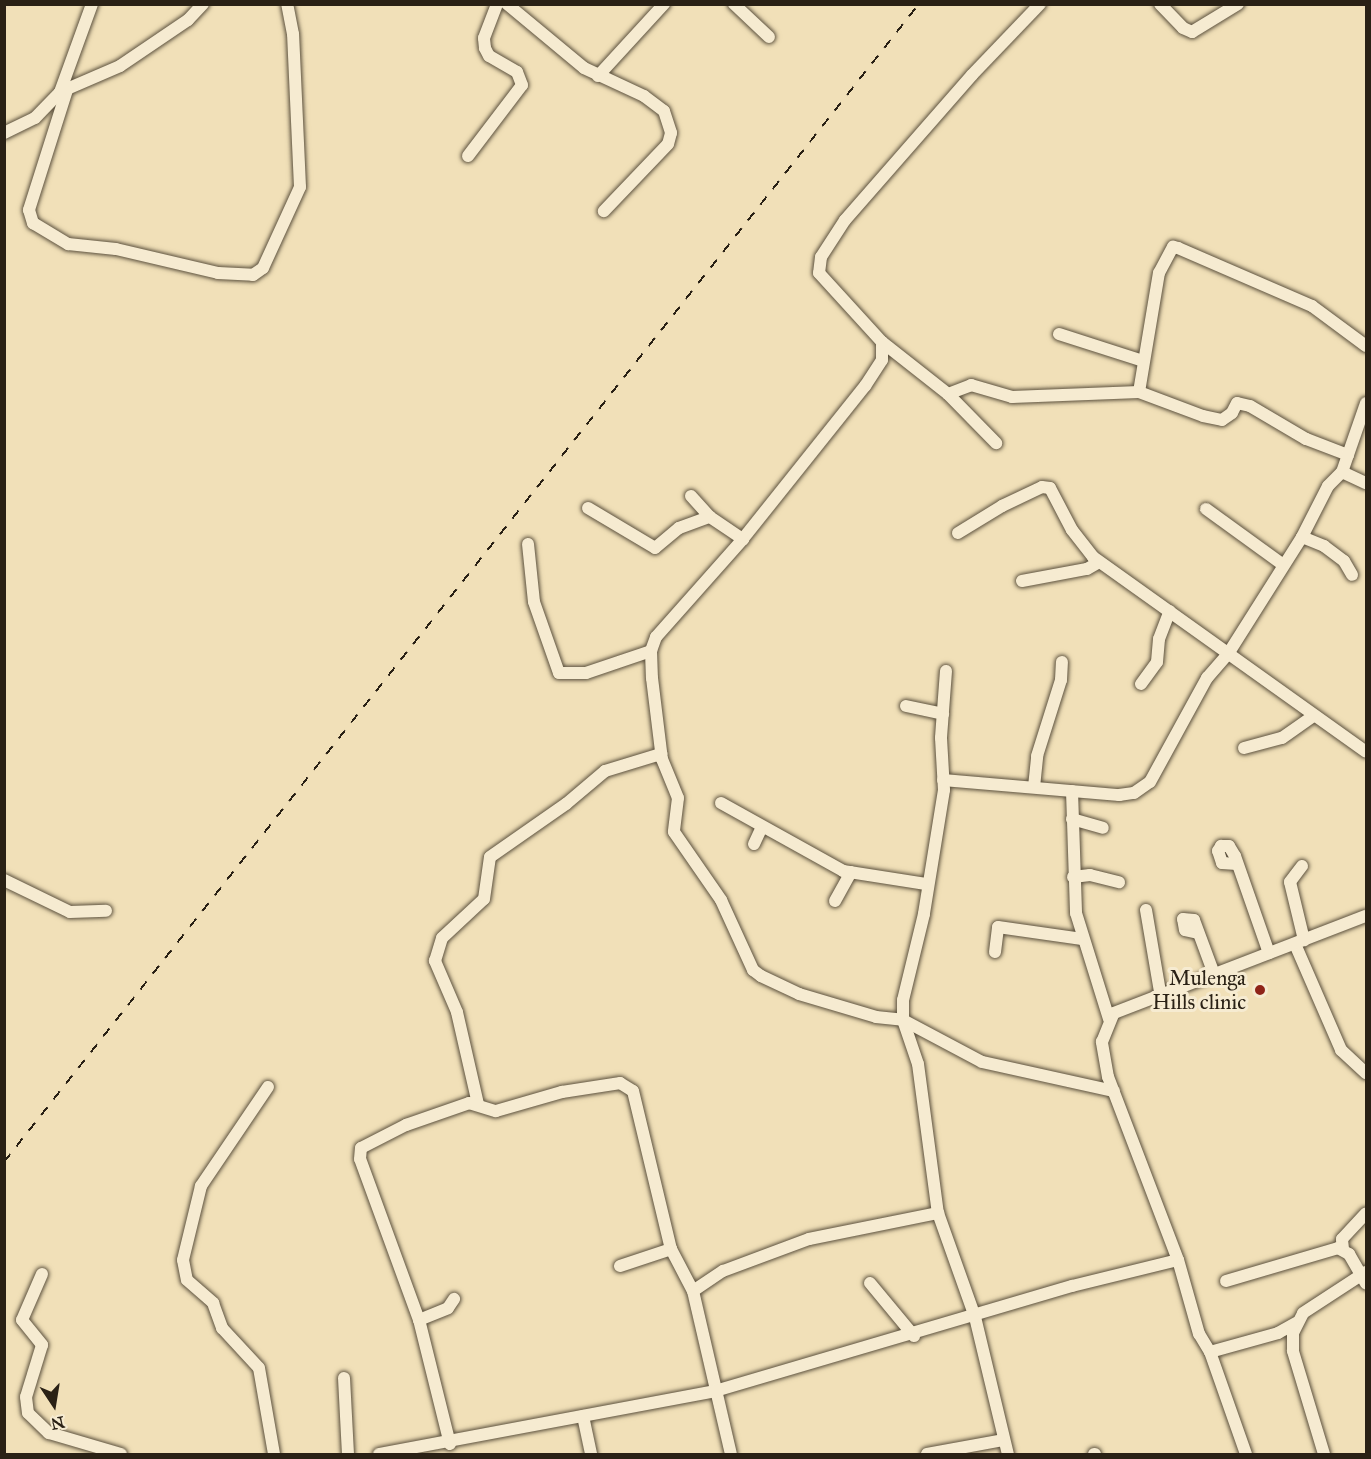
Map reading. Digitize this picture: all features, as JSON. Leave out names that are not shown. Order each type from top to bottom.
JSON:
[{"type":"street","points":[[92,4],[63,91],[29,210],[33,223],[68,244],[116,249],[218,273],[253,275],[263,268],[300,187],[292,34],[287,4]]},
{"type":"street","points":[[4,133],[35,118],[63,91],[120,66],[188,20],[203,4]]},
{"type":"street","points":[[468,156],[522,85],[517,72],[489,56],[485,48],[484,38],[497,4]]},
{"type":"street","points":[[507,4],[598,76],[653,101],[664,111],[671,134],[668,144],[604,211]]},
{"type":"street","points":[[598,76],[664,4]]},
{"type":"street","points":[[734,4],[769,38]]},
{"type":"street","points":[[996,442],[948,394],[882,342],[823,280],[818,265],[845,219],[972,75],[1040,4]]},
{"type":"street","points":[[1160,4],[1183,28],[1192,32],[1238,4]]},
{"type":"street","points":[[1139,393],[1156,287],[1173,247],[1312,306],[1366,346]]},
{"type":"street","points":[[1059,334],[1143,361]]},
{"type":"street","points":[[882,342],[879,367],[743,539],[656,637],[651,651],[661,754],[678,798],[674,832],[721,900],[753,970],[799,994],[876,1017],[903,1020],[982,1062],[1114,1091]]},
{"type":"street","points":[[948,394],[971,385],[1012,397],[1139,393],[1203,416],[1222,420],[1232,413],[1237,403],[1250,406],[1306,439],[1348,455]]},
{"type":"street","points":[[943,780],[1119,795],[1134,793],[1150,782],[1207,678],[1228,654],[1282,564],[1302,537],[1328,486],[1342,472],[1364,422],[1366,403]]},
{"type":"street","points":[[1342,472],[1366,483]]},
{"type":"street","points":[[958,533],[1042,486],[1050,488],[1072,530],[1100,562],[1366,752]]},
{"type":"street","points":[[692,496],[710,517],[743,539]]},
{"type":"street","points":[[588,508],[655,548],[679,528],[710,517]]},
{"type":"street","points":[[1206,509],[1282,564]]},
{"type":"street","points":[[1302,537],[1324,546],[1344,561],[1352,575]]},
{"type":"street","points":[[528,544],[534,602],[559,673],[586,673],[651,651]]},
{"type":"street","points":[[1022,581],[1087,569],[1100,562]]},
{"type":"street","points":[[1140,684],[1157,662],[1159,639],[1170,612]]},
{"type":"street","points":[[1034,787],[1037,756],[1061,680],[1062,662]]},
{"type":"street","points":[[946,670],[943,714],[944,790],[903,1020],[919,1070],[931,1180],[938,1213],[975,1317],[1008,1455]]},
{"type":"street","points":[[906,706],[943,714]]},
{"type":"street","points":[[1244,748],[1282,738],[1313,716]]},
{"type":"street","points":[[478,1104],[457,1012],[435,961],[442,938],[484,899],[490,856],[566,804],[605,771],[661,754]]},
{"type":"street","points":[[1072,791],[1073,877],[1082,939],[1109,1019]]},
{"type":"street","points":[[721,803],[820,860],[851,872],[926,884]]},
{"type":"street","points":[[1072,819],[1103,828]]},
{"type":"street","points":[[754,844],[762,827]]},
{"type":"street","points":[[1237,864],[1269,953]]},
{"type":"street","points":[[1302,866],[1290,882],[1300,942],[1341,1050],[1366,1073]]},
{"type":"street","points":[[835,901],[851,872]]},
{"type":"street","points":[[1073,877],[1090,875],[1119,882]]},
{"type":"street","points":[[4,880],[70,912],[106,911]]},
{"type":"street","points":[[1146,910],[1160,992]]},
{"type":"street","points":[[1246,1455],[1210,1352],[1199,1334],[1178,1260],[1114,1091],[1102,1042],[1109,1019],[1114,1012],[1160,992],[1214,974],[1366,916]]},
{"type":"street","points":[[995,952],[998,927],[1082,939]]},
{"type":"street","points":[[1198,933],[1214,974]]},
{"type":"street","points":[[450,1444],[419,1320],[359,1153],[364,1145],[406,1125],[469,1103],[496,1111],[593,1086],[620,1083],[631,1087],[672,1249],[693,1291],[731,1455]]},
{"type":"street","points":[[268,1087],[201,1185],[183,1260],[187,1280],[213,1303],[222,1328],[259,1368],[274,1455]]},
{"type":"street","points":[[693,1291],[723,1271],[809,1239],[938,1213]]},
{"type":"street","points":[[1210,1352],[1278,1333],[1296,1323],[1313,1305],[1365,1277],[1343,1249],[1342,1239],[1366,1213]]},
{"type":"street","points":[[620,1266],[672,1249]]},
{"type":"street","points":[[1226,1281],[1343,1249]]},
{"type":"street","points":[[379,1455],[450,1444],[715,1391],[914,1336],[1072,1286],[1178,1260]]},
{"type":"street","points":[[42,1274],[22,1320],[42,1345],[26,1397],[28,1413],[49,1433],[122,1455]]},
{"type":"street","points":[[870,1283],[914,1336]]},
{"type":"street","points":[[419,1320],[448,1308],[454,1299]]},
{"type":"street","points":[[1296,1323],[1292,1344],[1324,1455]]},
{"type":"street","points":[[1278,1333],[1292,1344]]},
{"type":"street","points":[[344,1378],[348,1455]]},
{"type":"street","points":[[583,1416],[591,1455]]},
{"type":"street","points":[[927,1455],[1003,1440]]},
{"type":"railway","points":[[4,1162],[919,4]]},
{"type":"place","name":"Mulenga Hills clinic","points":[[1260,990]]}]
